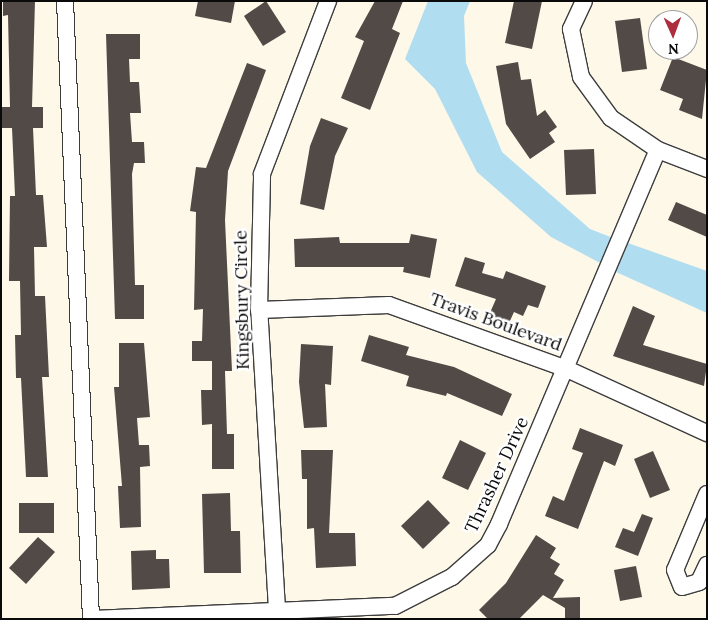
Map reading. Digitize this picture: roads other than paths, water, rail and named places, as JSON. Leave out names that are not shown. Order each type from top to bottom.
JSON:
[{"type":"street","points":[[66,1],[91,619]]},
{"type":"street","name":"Kingsbury Circle","points":[[277,609],[259,310],[262,174],[328,1]]},
{"type":"street","points":[[584,1],[571,29],[581,77],[611,118],[658,150],[707,169]]},
{"type":"street","name":"Thrasher Drive","points":[[91,619],[277,609],[395,606],[452,577],[488,545],[499,524],[567,369],[658,150]]},
{"type":"street","name":"Travis Boulevard","points":[[259,310],[389,305],[567,369],[707,433]]},
{"type":"street","points":[[707,494],[675,570],[682,587],[699,582],[707,565]]},
{"type":"water","points":[[428,1],[470,1],[464,16],[466,63],[502,152],[590,229],[613,238],[602,264],[551,237],[477,172],[435,89],[405,59]]},
{"type":"water","points":[[628,243],[707,271],[707,313],[616,272]]}]
